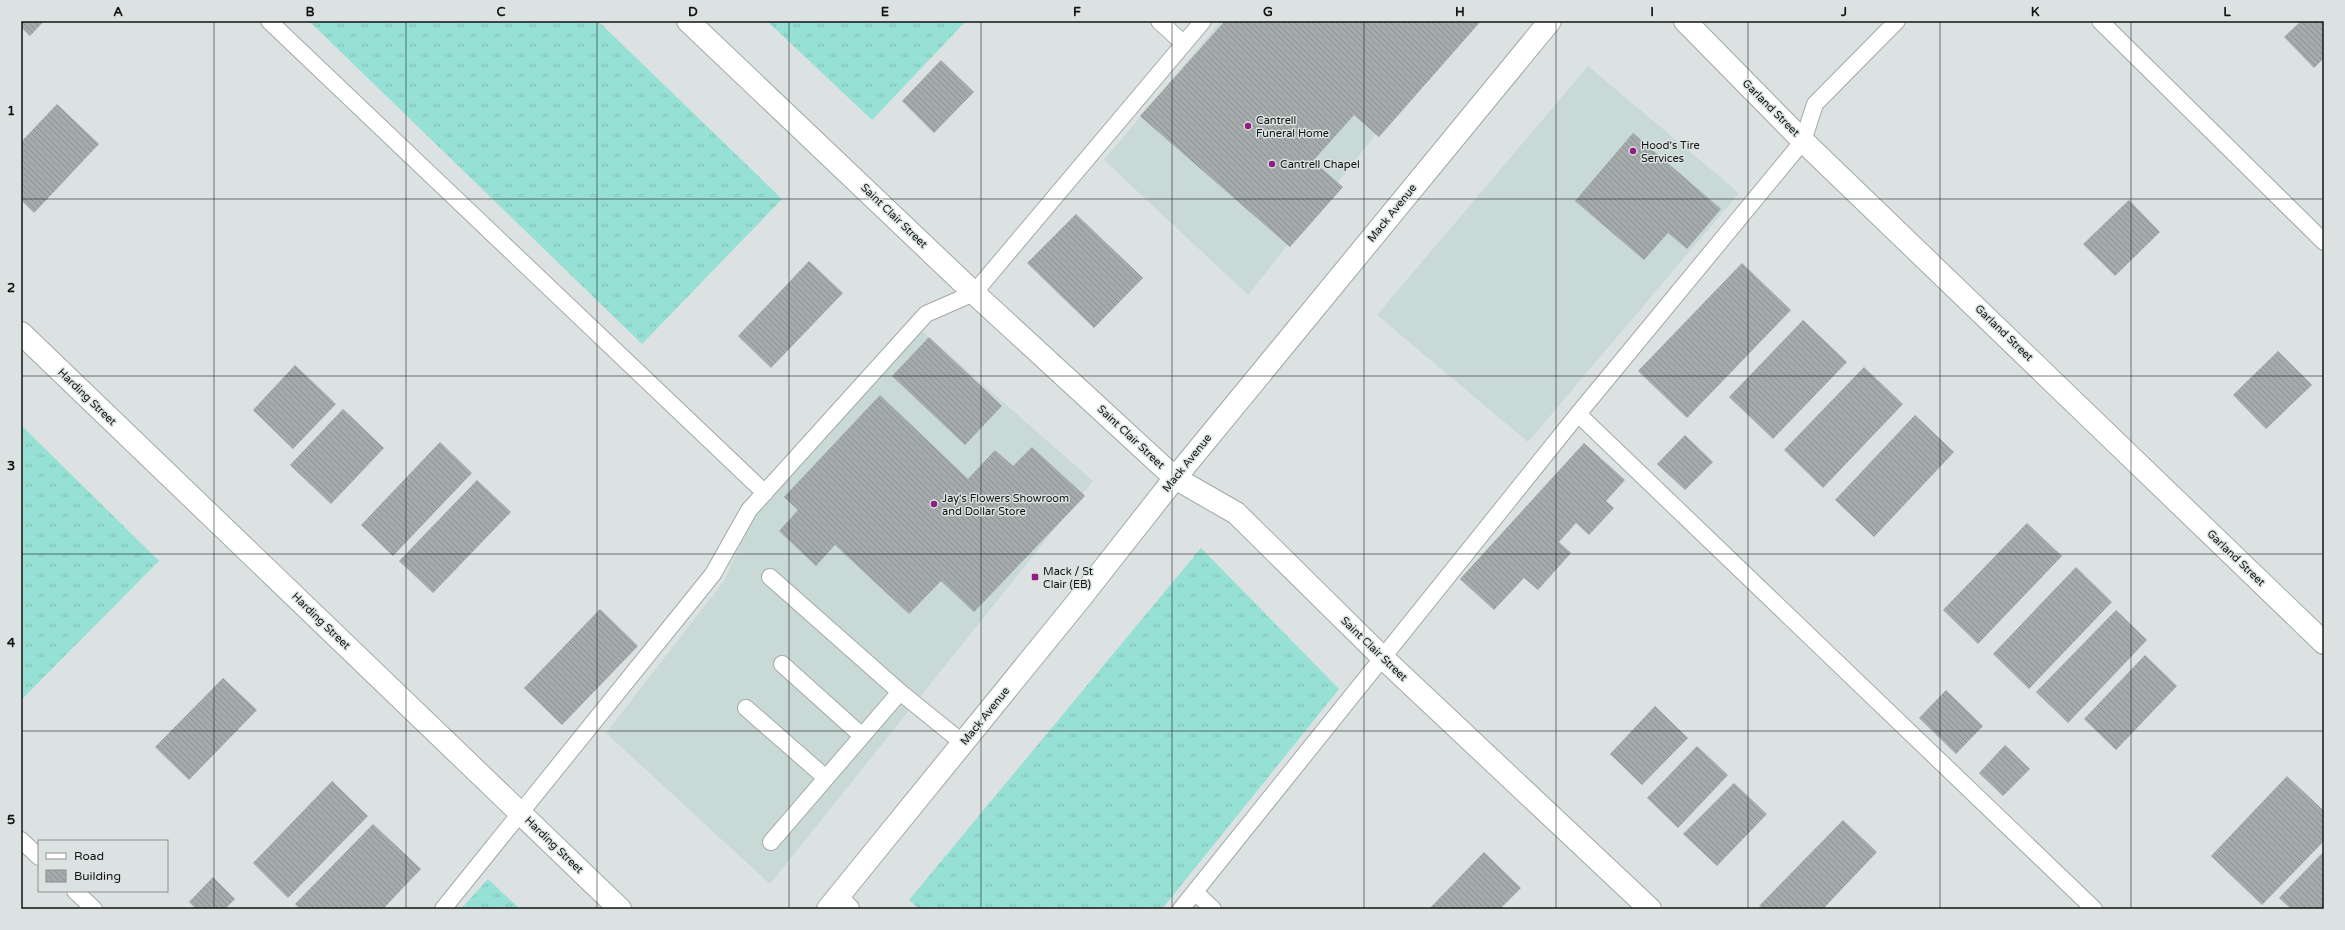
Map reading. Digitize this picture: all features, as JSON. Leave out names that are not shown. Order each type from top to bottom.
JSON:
[{"type":"street","name":"Saint Clair Street","points":[[688,21],[974,293],[1174,478],[1236,513],[1382,657],[1650,909]]},
{"type":"street","name":"Mack Avenue","points":[[838,905],[963,743],[1174,478],[1550,21]]},
{"type":"street","name":"Garland Street","points":[[1685,21],[1803,141],[2324,644]]},
{"type":"street","name":"Harding Street","points":[[21,333],[620,909]]},
{"type":"lane","points":[[268,21],[765,493]]},
{"type":"lane","points":[[1159,21],[1184,44]]},
{"type":"lane","points":[[443,909],[713,574],[749,510],[926,314],[974,293],[1203,21]]},
{"type":"lane","points":[[1181,909],[1578,414],[1803,141],[1814,104],[1897,21]]},
{"type":"lane","points":[[2100,21],[2324,242]]},
{"type":"lane","points":[[1578,414],[2094,909]]},
{"type":"lane","points":[[770,577],[900,692],[963,743]]},
{"type":"lane","points":[[782,664],[862,736]]},
{"type":"lane","points":[[771,842],[900,692]]},
{"type":"lane","points":[[746,708],[826,778]]},
{"type":"lane","points":[[21,840],[38,856]]},
{"type":"lane","points":[[76,892],[94,909]]},
{"type":"lane","points":[[1195,892],[1213,909]]},
{"type":"shaded area","name":"Cantrell Funeral Home","points":[[1221,21],[1466,21],[1248,295],[1104,160]]},
{"type":"shaded area","points":[[1588,66],[1739,193],[1528,442],[1377,315]]},
{"type":"shaded area","points":[[922,331],[1093,481],[770,884],[606,733],[724,581],[752,519]]},
{"type":"green space","points":[[598,21],[782,199],[642,344],[310,22]]},
{"type":"green space","points":[[767,21],[966,21],[872,120]]},
{"type":"green space","points":[[21,425],[159,561],[21,700]]},
{"type":"green space","points":[[1201,548],[1339,689],[1162,909],[919,909],[909,900]]},
{"type":"green space","points":[[488,879],[520,909],[461,909]]},
{"type":"building","points":[[21,21],[44,21],[30,36],[21,27]]},
{"type":"building","name":"Cantrell Funeral Home","points":[[1225,21],[1481,21],[1379,137],[1354,115],[1313,161],[1343,187],[1290,247],[1140,116]]},
{"type":"building","points":[[2301,21],[2324,21],[2324,58],[2314,68],[2284,37]]},
{"type":"building","points":[[941,60],[974,92],[934,133],[902,101]]},
{"type":"building","points":[[57,104],[99,144],[34,213],[21,200],[21,142]]},
{"type":"building","points":[[1633,133],[1721,209],[1687,249],[1668,233],[1644,260],[1575,201]]},
{"type":"building","points":[[2129,200],[2160,232],[2115,276],[2083,244]]},
{"type":"building","points":[[1076,214],[1143,278],[1094,328],[1027,263]]},
{"type":"building","points":[[809,261],[843,293],[771,368],[738,336]]},
{"type":"building","points":[[1742,263],[1791,310],[1687,418],[1638,371]]},
{"type":"building","points":[[1803,320],[1847,362],[1773,439],[1729,397]]},
{"type":"building","points":[[929,337],[1002,406],[965,445],[892,376]]},
{"type":"building","points":[[2278,351],[2312,385],[2266,429],[2233,395]]},
{"type":"building","points":[[295,365],[336,404],[293,449],[253,410]]},
{"type":"building","points":[[1864,367],[1903,404],[1823,488],[1784,450]]},
{"type":"building","name":"Jay's Flowers Showroom and Dollar Store","points":[[880,395],[968,479],[995,450],[1013,466],[1032,447],[1085,496],[974,612],[941,581],[909,614],[835,545],[816,566],[779,531],[798,510],[784,497]]},
{"type":"building","points":[[343,409],[384,448],[331,504],[290,465]]},
{"type":"building","points":[[1915,415],[1954,452],[1874,537],[1835,500]]},
{"type":"building","points":[[1685,435],[1713,462],[1685,490],[1657,464]]},
{"type":"building","points":[[440,442],[472,473],[393,556],[361,525]]},
{"type":"building","points":[[1584,443],[1625,480],[1606,501],[1614,508],[1589,535],[1576,523],[1559,542],[1571,553],[1538,590],[1524,578],[1494,610],[1460,579]]},
{"type":"building","points":[[477,480],[511,512],[433,593],[399,561]]},
{"type":"building","points":[[2027,523],[2062,556],[1978,644],[1943,610]]},
{"type":"building","points":[[2076,567],[2112,602],[2029,689],[1993,654]]},
{"type":"building","points":[[600,609],[638,646],[562,725],[524,688]]},
{"type":"building","points":[[2116,610],[2147,640],[2068,723],[2036,692]]},
{"type":"building","points":[[2145,655],[2177,686],[2116,750],[2084,719]]},
{"type":"building","points":[[223,678],[257,710],[189,780],[155,747]]},
{"type":"building","points":[[1946,690],[1983,726],[1956,754],[1919,718]]},
{"type":"building","points":[[1655,706],[1688,738],[1642,785],[1610,754]]},
{"type":"building","points":[[2005,745],[2030,769],[2003,796],[1979,773]]},
{"type":"building","points":[[1697,746],[1728,775],[1678,828],[1647,798]]},
{"type":"building","points":[[2287,776],[2324,811],[2324,841],[2262,905],[2211,856]]},
{"type":"building","points":[[332,781],[368,816],[288,898],[253,863]]},
{"type":"building","points":[[1734,783],[1767,814],[1717,866],[1683,834]]},
{"type":"building","points":[[1843,820],[1877,852],[1823,909],[1763,909],[1759,906]]},
{"type":"building","points":[[373,824],[421,869],[383,909],[300,909],[295,904]]},
{"type":"building","points":[[2324,851],[2324,909],[2291,909],[2279,898]]},
{"type":"building","points":[[1484,852],[1521,888],[1500,909],[1429,909]]},
{"type":"building","points":[[213,877],[235,899],[225,909],[196,909],[189,902]]},
{"type":"place","name":"Cantrell Funeral Home","points":[[1248,126]]},
{"type":"place","name":"Hood's Tire Services","points":[[1633,151]]},
{"type":"place","name":"Cantrell Chapel","points":[[1272,164]]},
{"type":"place","name":"Jay's Flowers Showroom and Dollar Store","points":[[934,504]]},
{"type":"place","name":"Mack / St Clair (EB)","points":[[1035,577]]}]
